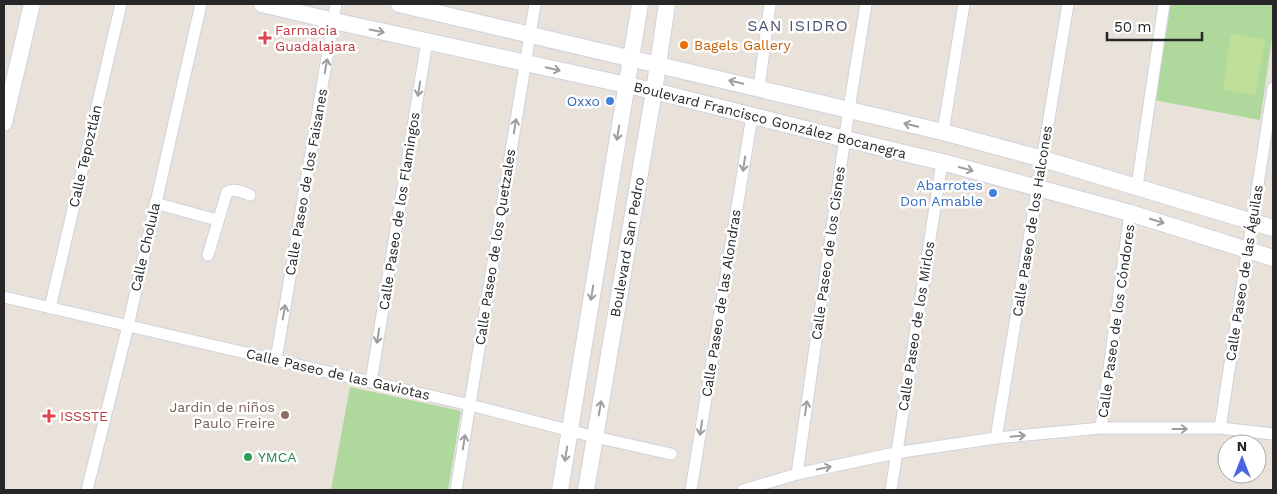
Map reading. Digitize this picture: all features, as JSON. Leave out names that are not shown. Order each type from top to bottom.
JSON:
[{"type":"main road","points":[[4,123],[32,4]]},
{"type":"main road","name":"Boulevard Francisco González Bocanegra","points":[[262,4],[654,91],[942,162],[1130,213],[1273,258]]},
{"type":"main road","name":"Boulevard Francisco González Bocanegra","points":[[399,4],[436,8],[530,34],[943,132],[1137,186],[1273,228]]},
{"type":"main road","name":"Boulevard San Pedro","points":[[560,490],[640,4]]},
{"type":"main road","name":"Boulevard San Pedro","points":[[586,490],[667,4]]},
{"type":"street","name":"Calle Tepoztlán","points":[[50,308],[121,4]]},
{"type":"street","name":"Calle Cholula","points":[[87,490],[128,326],[201,4]]},
{"type":"street","name":"Calle Paseo de los Faisanes","points":[[276,360],[336,4]]},
{"type":"street","name":"Calle Paseo de los Quetzales","points":[[456,490],[535,4]]},
{"type":"street","points":[[759,88],[770,4]]},
{"type":"street","name":"Calle Paseo de los Cisnes","points":[[797,474],[849,109],[866,4]]},
{"type":"street","points":[[943,132],[964,4]]},
{"type":"street","name":"Calle Paseo de los Halcones","points":[[996,438],[1068,4]]},
{"type":"street","points":[[1137,186],[1164,4]]},
{"type":"street","name":"Calle Paseo de los Flamingos","points":[[371,382],[427,41]]},
{"type":"street","name":"Calle Paseo de las Águilas","points":[[1220,428],[1273,88]]},
{"type":"street","name":"Calle Paseo de las Alondras","points":[[691,490],[752,116]]},
{"type":"street","name":"Calle Paseo de los Mirlos","points":[[890,490],[942,162]]},
{"type":"street","points":[[208,255],[226,192],[236,190],[250,195]]},
{"type":"street","points":[[155,203],[217,220]]},
{"type":"street","name":"Calle Paseo de los Cóndores","points":[[1101,428],[1130,213]]},
{"type":"street","name":"Calle Paseo de las Gaviotas","points":[[4,297],[470,405],[671,454]]},
{"type":"street","points":[[743,490],[797,474],[895,453],[996,438],[1101,428],[1220,428],[1273,434]]},
{"type":"green space","points":[[1171,4],[1273,4],[1273,31],[1260,120],[1154,100]]},
{"type":"green space","points":[[1231,34],[1265,40],[1255,95],[1223,89]]},
{"type":"green space","points":[[350,387],[461,411],[448,490],[331,490]]},
{"type":"place","name":"Farmacia Guadalajara","points":[[265,38]]},
{"type":"place","name":"Bagels Gallery","points":[[684,45]]},
{"type":"place","name":"Oxxo","points":[[610,101]]},
{"type":"place","name":"Abarrotes Don Amable","points":[[993,193]]},
{"type":"place","name":"Jardin de niños Paulo Freire","points":[[285,415]]},
{"type":"place","name":"ISSSTE","points":[[49,416]]},
{"type":"place","name":"YMCA","points":[[248,457]]},
{"type":"district","name":"SAN ISIDRO","points":[[798,25]]}]
